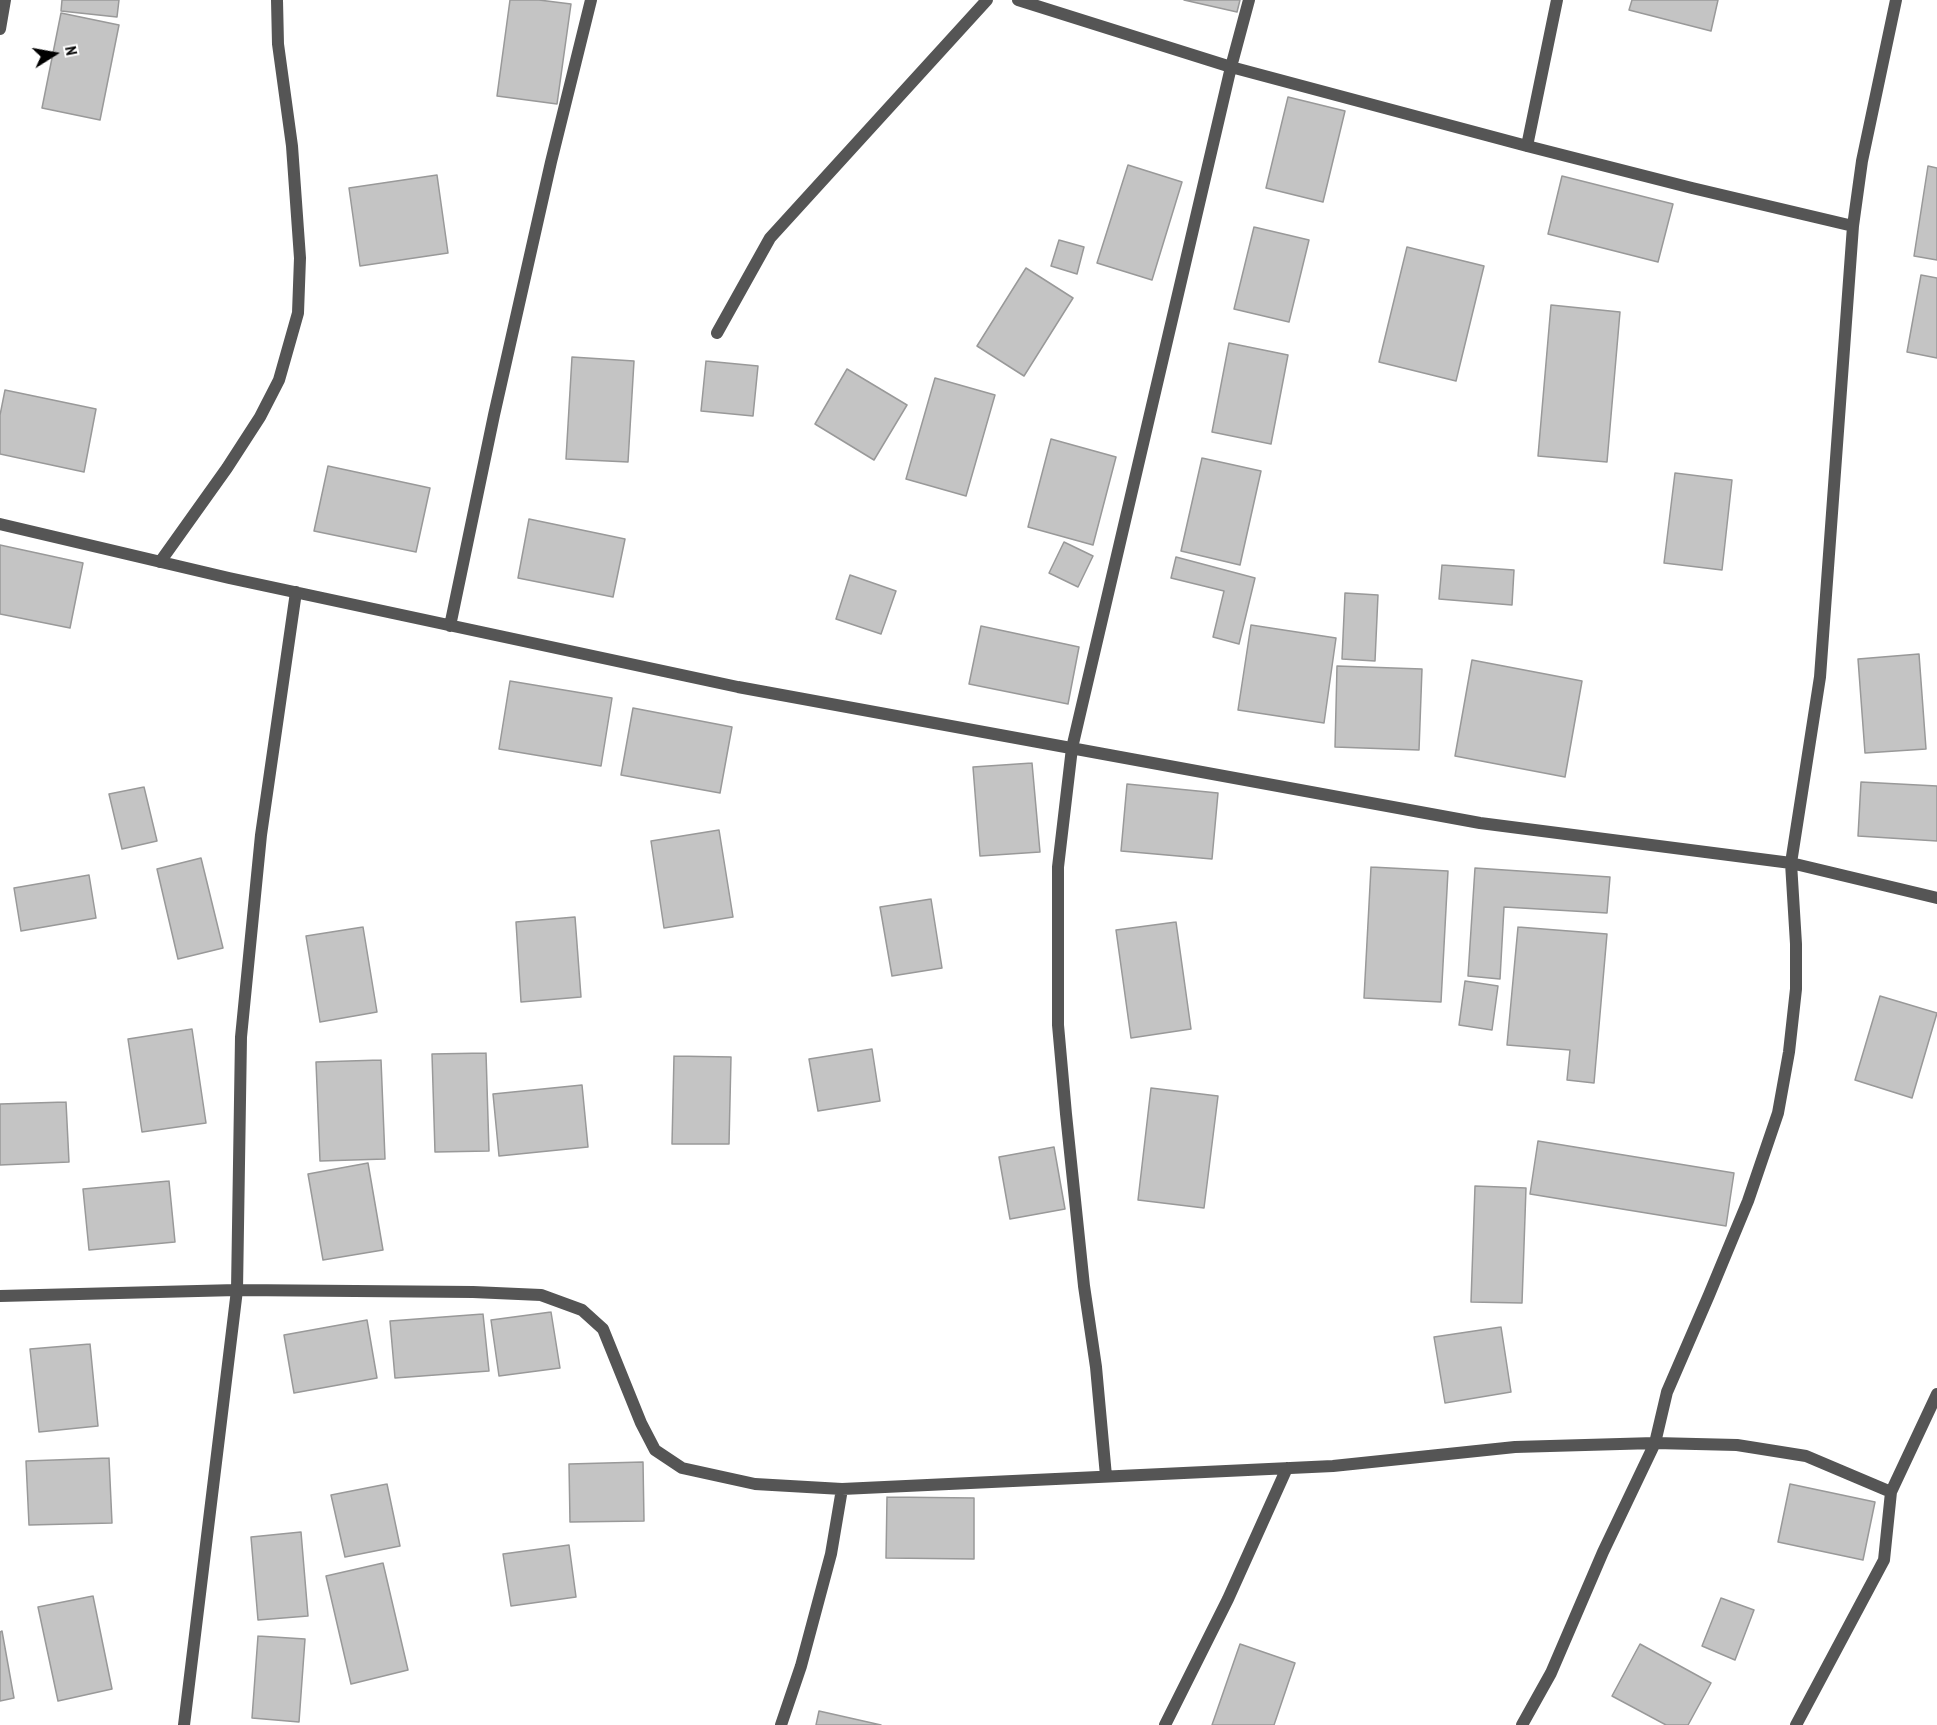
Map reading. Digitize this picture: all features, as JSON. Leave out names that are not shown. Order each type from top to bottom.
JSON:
[{"type":"street","points":[[0,29],[5,0]]},
{"type":"street","points":[[160,562],[260,417],[279,380],[298,313],[300,258],[292,146],[278,44],[277,0]]},
{"type":"street","points":[[450,626],[551,162],[591,0]]},
{"type":"street","points":[[717,333],[770,238],[987,0]]},
{"type":"street","points":[[1018,0],[1231,67],[1527,146],[1853,226]]},
{"type":"street","points":[[1106,1476],[1096,1367],[1084,1286],[1068,1137],[1058,1025],[1058,867],[1072,748],[1231,67],[1249,0]]},
{"type":"street","points":[[1527,146],[1557,0]]},
{"type":"street","points":[[1522,1725],[1551,1673],[1603,1552],[1655,1443],[1667,1392],[1748,1201],[1778,1113],[1789,1052],[1796,989],[1791,864],[1820,677],[1853,226],[1862,161],[1896,0]]},
{"type":"street","points":[[0,524],[160,562],[738,687],[1480,823],[1791,864],[1937,898]]},
{"type":"street","points":[[184,1725],[237,1290],[241,1038],[261,835],[296,592]]},
{"type":"street","points":[[0,1296],[237,1290],[473,1292],[541,1295],[582,1310],[603,1329],[641,1423],[655,1450],[682,1468],[754,1484],[842,1489],[1333,1466],[1515,1448],[1655,1443],[1737,1445],[1806,1456],[1891,1492]]},
{"type":"street","points":[[1796,1725],[1884,1560],[1891,1492],[1937,1394]]},
{"type":"street","points":[[1165,1725],[1228,1599],[1287,1468]]},
{"type":"street","points":[[781,1725],[801,1666],[831,1554],[842,1489]]},
{"type":"building","points":[[62,0],[119,0],[117,17],[61,11]]},
{"type":"building","points":[[510,0],[539,0],[571,4],[557,104],[497,96]]},
{"type":"building","points":[[1184,0],[1240,0],[1237,12]]},
{"type":"building","points":[[1632,0],[1718,0],[1711,31],[1629,10]]},
{"type":"building","points":[[61,13],[119,25],[100,120],[42,108]]},
{"type":"building","points":[[1288,97],[1345,111],[1323,202],[1266,188]]},
{"type":"building","points":[[1128,165],[1182,182],[1152,280],[1097,263]]},
{"type":"building","points":[[1928,166],[1937,168],[1937,260],[1914,256]]},
{"type":"building","points":[[437,175],[448,253],[360,266],[349,188]]},
{"type":"building","points":[[1562,176],[1673,204],[1658,262],[1548,234]]},
{"type":"building","points":[[1254,227],[1309,240],[1289,322],[1234,309]]},
{"type":"building","points":[[1059,240],[1084,247],[1077,274],[1051,266]]},
{"type":"building","points":[[1407,247],[1484,266],[1456,381],[1379,362]]},
{"type":"building","points":[[1026,268],[1073,298],[1024,376],[977,346]]},
{"type":"building","points":[[1921,275],[1937,278],[1937,358],[1907,352]]},
{"type":"building","points":[[1551,305],[1620,312],[1607,462],[1538,456]]},
{"type":"building","points":[[1229,343],[1288,355],[1271,444],[1212,432]]},
{"type":"building","points":[[572,357],[634,361],[628,462],[566,459]]},
{"type":"building","points":[[706,361],[758,366],[753,416],[701,411]]},
{"type":"building","points":[[847,369],[907,405],[874,460],[815,424]]},
{"type":"building","points":[[935,378],[995,395],[966,496],[906,479]]},
{"type":"building","points":[[5,390],[96,409],[84,472],[0,454],[0,415]]},
{"type":"building","points":[[1051,439],[1116,457],[1093,545],[1028,527]]},
{"type":"building","points":[[1202,458],[1261,471],[1240,565],[1181,551]]},
{"type":"building","points":[[328,466],[430,488],[416,552],[314,531]]},
{"type":"building","points":[[1675,473],[1732,480],[1722,570],[1664,563]]},
{"type":"building","points":[[529,519],[625,539],[613,597],[518,578]]},
{"type":"building","points":[[1064,542],[1093,556],[1078,587],[1049,573]]},
{"type":"building","points":[[0,545],[83,563],[70,628],[0,614]]},
{"type":"building","points":[[1176,557],[1255,578],[1239,644],[1213,637],[1224,591],[1171,578]]},
{"type":"building","points":[[1442,565],[1514,570],[1512,605],[1439,599]]},
{"type":"building","points":[[850,575],[896,591],[881,634],[836,619]]},
{"type":"building","points":[[1345,593],[1378,595],[1375,661],[1342,659]]},
{"type":"building","points":[[1251,625],[1336,638],[1324,723],[1238,710]]},
{"type":"building","points":[[981,626],[1079,647],[1068,704],[969,684]]},
{"type":"building","points":[[1919,654],[1926,749],[1865,753],[1858,659]]},
{"type":"building","points":[[1472,660],[1582,681],[1565,777],[1455,756]]},
{"type":"building","points":[[1337,666],[1422,669],[1419,750],[1335,747]]},
{"type":"building","points":[[510,681],[612,698],[601,766],[499,749]]},
{"type":"building","points":[[633,708],[732,727],[720,793],[621,775]]},
{"type":"building","points":[[1032,763],[1040,852],[980,856],[973,767]]},
{"type":"building","points":[[1861,782],[1937,786],[1937,841],[1858,836]]},
{"type":"building","points":[[1127,784],[1218,793],[1212,859],[1121,851]]},
{"type":"building","points":[[144,787],[157,841],[122,849],[109,794]]},
{"type":"building","points":[[719,830],[733,917],[664,928],[651,841]]},
{"type":"building","points":[[201,858],[223,948],[178,959],[157,869]]},
{"type":"building","points":[[1371,867],[1448,871],[1441,1002],[1364,998]]},
{"type":"building","points":[[1475,868],[1610,877],[1607,913],[1504,907],[1500,979],[1468,976]]},
{"type":"building","points":[[89,875],[96,918],[21,931],[14,888]]},
{"type":"building","points":[[931,899],[942,968],[892,976],[880,907]]},
{"type":"building","points":[[575,917],[581,997],[521,1002],[516,922]]},
{"type":"building","points":[[1176,922],[1191,1029],[1131,1038],[1116,930]]},
{"type":"building","points":[[363,927],[377,1012],[320,1022],[306,936]]},
{"type":"building","points":[[1518,927],[1607,934],[1594,1083],[1567,1080],[1570,1050],[1507,1045]]},
{"type":"building","points":[[1465,981],[1498,986],[1492,1030],[1459,1025]]},
{"type":"building","points":[[1880,996],[1937,1013],[1912,1098],[1855,1080]]},
{"type":"building","points":[[192,1029],[206,1123],[142,1132],[128,1039]]},
{"type":"building","points":[[872,1049],[880,1101],[818,1111],[809,1059]]},
{"type":"building","points":[[486,1053],[489,1151],[435,1152],[432,1054]]},
{"type":"building","points":[[674,1056],[731,1057],[729,1144],[672,1144]]},
{"type":"building","points":[[381,1060],[385,1159],[320,1161],[316,1062]]},
{"type":"building","points":[[582,1085],[588,1147],[499,1156],[493,1094]]},
{"type":"building","points":[[1151,1088],[1218,1096],[1204,1208],[1138,1200]]},
{"type":"building","points":[[66,1102],[69,1162],[0,1165],[0,1104]]},
{"type":"building","points":[[1538,1141],[1734,1173],[1726,1226],[1530,1194]]},
{"type":"building","points":[[1054,1147],[1065,1209],[1010,1219],[999,1157]]},
{"type":"building","points":[[368,1163],[383,1250],[323,1260],[308,1174]]},
{"type":"building","points":[[169,1181],[175,1242],[89,1250],[83,1189]]},
{"type":"building","points":[[1475,1186],[1526,1188],[1522,1303],[1471,1302]]},
{"type":"building","points":[[551,1312],[560,1368],[499,1376],[491,1320]]},
{"type":"building","points":[[483,1314],[489,1371],[395,1378],[390,1321]]},
{"type":"building","points":[[367,1320],[377,1378],[294,1393],[284,1335]]},
{"type":"building","points":[[1501,1327],[1511,1392],[1445,1403],[1434,1337]]},
{"type":"building","points":[[90,1344],[98,1426],[39,1432],[30,1349]]},
{"type":"building","points":[[109,1458],[112,1523],[29,1525],[26,1461]]},
{"type":"building","points":[[643,1462],[644,1521],[570,1522],[569,1464]]},
{"type":"building","points":[[387,1484],[400,1546],[345,1557],[331,1495]]},
{"type":"building","points":[[1790,1484],[1875,1502],[1863,1560],[1778,1542]]},
{"type":"building","points":[[887,1497],[974,1498],[974,1559],[886,1558]]},
{"type":"building","points":[[301,1532],[308,1616],[258,1620],[251,1537]]},
{"type":"building","points":[[569,1545],[576,1597],[511,1606],[503,1554]]},
{"type":"building","points":[[383,1563],[408,1670],[351,1684],[326,1576]]},
{"type":"building","points":[[93,1596],[112,1689],[58,1701],[38,1607]]},
{"type":"building","points":[[1721,1598],[1754,1610],[1735,1660],[1702,1646]]},
{"type":"building","points":[[2,1631],[14,1698],[0,1701],[0,1632]]},
{"type":"building","points":[[258,1636],[305,1639],[299,1722],[252,1718]]},
{"type":"building","points":[[1240,1644],[1295,1663],[1274,1725],[1212,1725]]},
{"type":"building","points":[[1640,1644],[1711,1683],[1688,1725],[1666,1725],[1612,1696]]},
{"type":"building","points":[[819,1711],[881,1725],[816,1725]]}]
